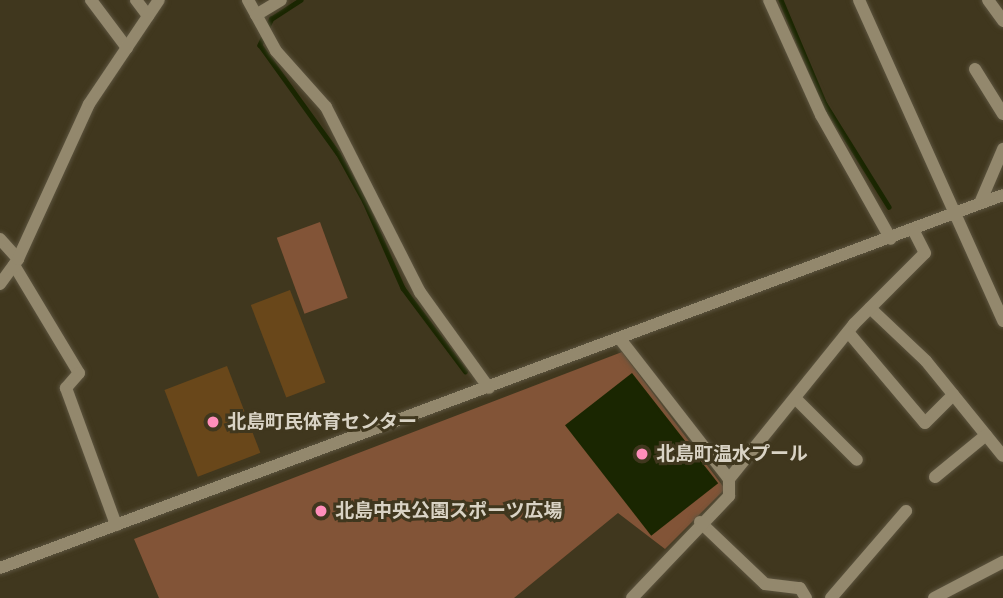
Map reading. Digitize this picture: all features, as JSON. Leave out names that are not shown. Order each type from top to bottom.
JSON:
[{"type":"street","points":[[91,0],[127,48]]},
{"type":"street","points":[[136,0],[148,16]]},
{"type":"street","points":[[0,284],[16,262],[89,104],[159,0]]},
{"type":"street","points":[[248,0],[276,51],[326,107],[420,292],[489,388]]},
{"type":"street","points":[[256,15],[281,0]]},
{"type":"street","points":[[769,0],[821,115],[891,239]]},
{"type":"street","points":[[859,0],[1003,321]]},
{"type":"street","points":[[995,5],[1003,21]]},
{"type":"street","points":[[975,69],[1003,114]]},
{"type":"street","points":[[980,203],[1003,149]]},
{"type":"street","points":[[0,568],[914,231],[1003,195]]},
{"type":"street","points":[[729,479],[848,332],[925,253],[914,231]]},
{"type":"street","points":[[0,239],[16,262],[79,373],[66,388],[116,526]]},
{"type":"street","points":[[870,308],[953,395],[1003,456]]},
{"type":"street","points":[[848,332],[925,423],[953,395]]},
{"type":"street","points":[[620,339],[729,479],[729,496],[700,522],[668,566],[632,598]]},
{"type":"street","points":[[796,399],[858,460]]},
{"type":"street","points":[[935,477],[986,435]]},
{"type":"street","points":[[831,598],[906,511]]},
{"type":"street","points":[[700,522],[765,584],[800,588],[806,598]]},
{"type":"street","points":[[934,598],[1003,562]]},
{"type":"shaded area","points":[[320,222],[348,298],[304,314],[277,238]]},
{"type":"shaded area","points":[[622,352],[725,489],[665,549],[618,513],[514,598],[159,598],[134,539]]},
{"type":"shaded area","name":"北島町温水プール","points":[[632,373],[718,483],[651,536],[565,425]]},
{"type":"building","points":[[290,290],[325,382],[286,397],[251,305]]},
{"type":"building","name":"北島町民体育センター","points":[[227,366],[260,453],[198,477],[164,390]]},
{"type":"waterway","points":[[267,28],[271,19],[300,0]]},
{"type":"waterway","points":[[781,0],[825,104],[889,207]]},
{"type":"waterway","points":[[264,36],[260,45],[338,153],[365,202],[403,288],[465,371]]},
{"type":"place","name":"北島町民体育センター","points":[[213,422]]},
{"type":"place","name":"北島町温水プール","points":[[642,454]]},
{"type":"place","name":"北島中央公園スポーツ広場","points":[[321,511]]}]
